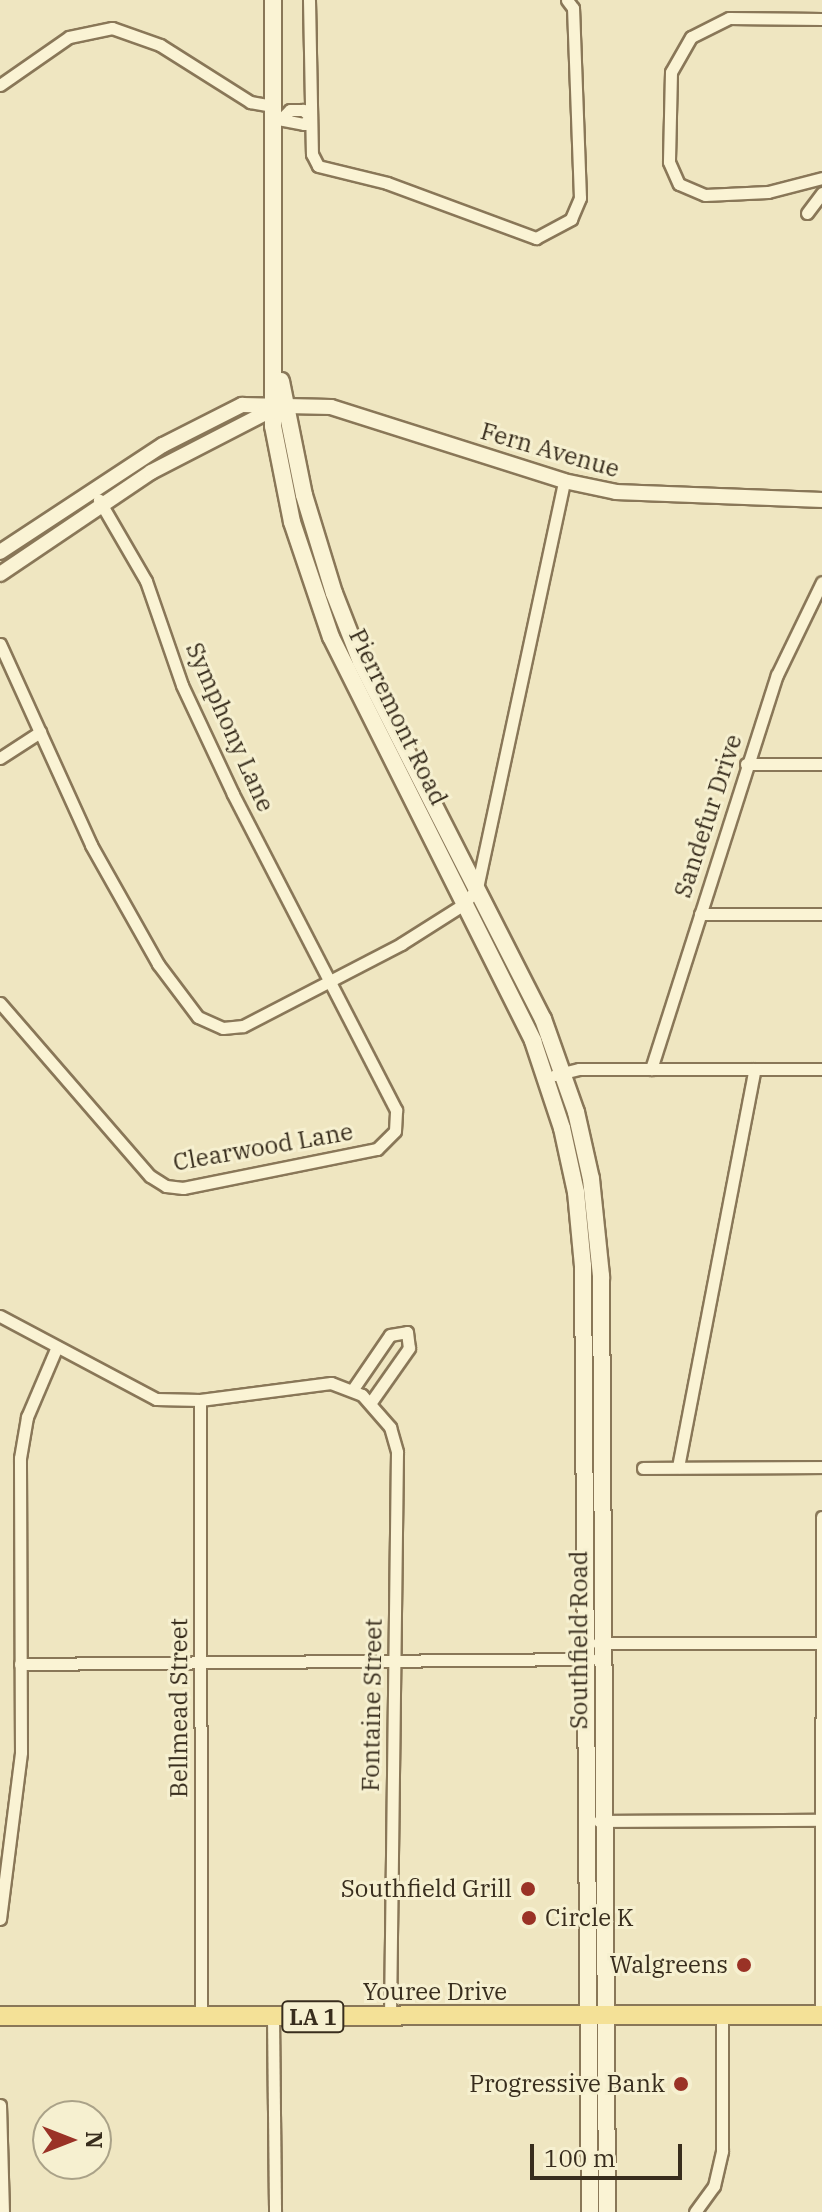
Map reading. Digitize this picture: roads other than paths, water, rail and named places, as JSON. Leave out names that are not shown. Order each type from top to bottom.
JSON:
[{"type":"main road","name":"Pierremont Road","points":[[273,0],[277,114],[274,264],[280,467],[301,557],[354,665],[437,849],[555,1075]]},
{"type":"main road","name":"Pierremont Road","points":[[354,665],[477,888],[555,1075]]},
{"type":"main road","points":[[437,849],[452,839]]},
{"type":"main road","name":"Southfield Road","points":[[555,1075],[586,1202],[601,1348],[604,1821],[598,2014],[599,2210]]},
{"type":"main road","name":"Southfield Road","points":[[586,1202],[587,1821],[598,2014]]},
{"type":"main road","points":[[584,1349],[601,1348]]},
{"type":"main road","points":[[585,1465],[602,1466]]},
{"type":"main road","name":"Youree Drive","points":[[0,2016],[821,2015]]},
{"type":"street","points":[[309,0],[312,154],[322,169],[387,183],[522,236],[552,233],[571,219],[580,198],[570,4]]},
{"type":"street","points":[[822,19],[729,18],[691,37],[671,72],[669,162],[679,184],[705,195],[768,192],[822,178]]},
{"type":"street","points":[[0,85],[69,37],[112,28],[160,45],[250,102],[277,114],[287,123],[304,124],[311,117]]},
{"type":"street","points":[[807,213],[822,193]]},
{"type":"street","name":"Fern Avenue","points":[[0,552],[91,490],[233,406],[331,407],[564,481],[644,496],[822,500]]},
{"type":"street","name":"Fern Avenue","points":[[0,574],[101,503],[179,455],[280,408]]},
{"type":"street","points":[[0,644],[91,845],[158,964],[193,1012],[210,1024],[228,1028],[253,1022],[331,982],[464,904],[477,888],[564,481]]},
{"type":"street","name":"Symphony Lane","points":[[91,490],[146,581],[190,704],[331,982]]},
{"type":"street","name":"Sandefur Drive","points":[[651,1069],[746,764],[777,675],[822,582]]},
{"type":"street","points":[[807,610],[822,610]]},
{"type":"street","points":[[0,758],[40,732]]},
{"type":"street","points":[[746,764],[822,764]]},
{"type":"street","points":[[700,914],[822,914]]},
{"type":"street","name":"Clearwood Lane","points":[[0,1003],[150,1176],[166,1186],[183,1188],[377,1149],[389,1140],[396,1110],[331,982]]},
{"type":"street","points":[[555,1075],[651,1069],[822,1069]]},
{"type":"street","points":[[678,1467],[755,1069]]},
{"type":"street","points":[[0,1316],[147,1396],[200,1400],[307,1383],[353,1389],[371,1402],[411,1344],[407,1332],[398,1330],[390,1335],[353,1389]]},
{"type":"street","points":[[0,1919],[19,1793],[20,1458],[31,1405],[56,1349]]},
{"type":"street","name":"Bellmead Street","points":[[200,1400],[201,2017]]},
{"type":"street","name":"Fontaine Street","points":[[371,1402],[390,1427],[397,1452],[390,2017]]},
{"type":"street","points":[[643,1468],[822,1467]]},
{"type":"street","points":[[821,2015],[822,1517]]},
{"type":"street","points":[[20,1664],[395,1658],[821,1643]]},
{"type":"street","points":[[587,1821],[821,1820]]},
{"type":"street","points":[[695,2212],[714,2186],[721,2160],[722,2015]]},
{"type":"street","points":[[273,2017],[275,2212]]},
{"type":"street","points":[[0,2105],[3,2212]]},
{"type":"place","name":"Southfield Grill","points":[[528,1889]]},
{"type":"place","name":"Circle K","points":[[529,1918]]},
{"type":"place","name":"Walgreens","points":[[744,1965]]},
{"type":"place","name":"Progressive Bank","points":[[681,2084]]}]
